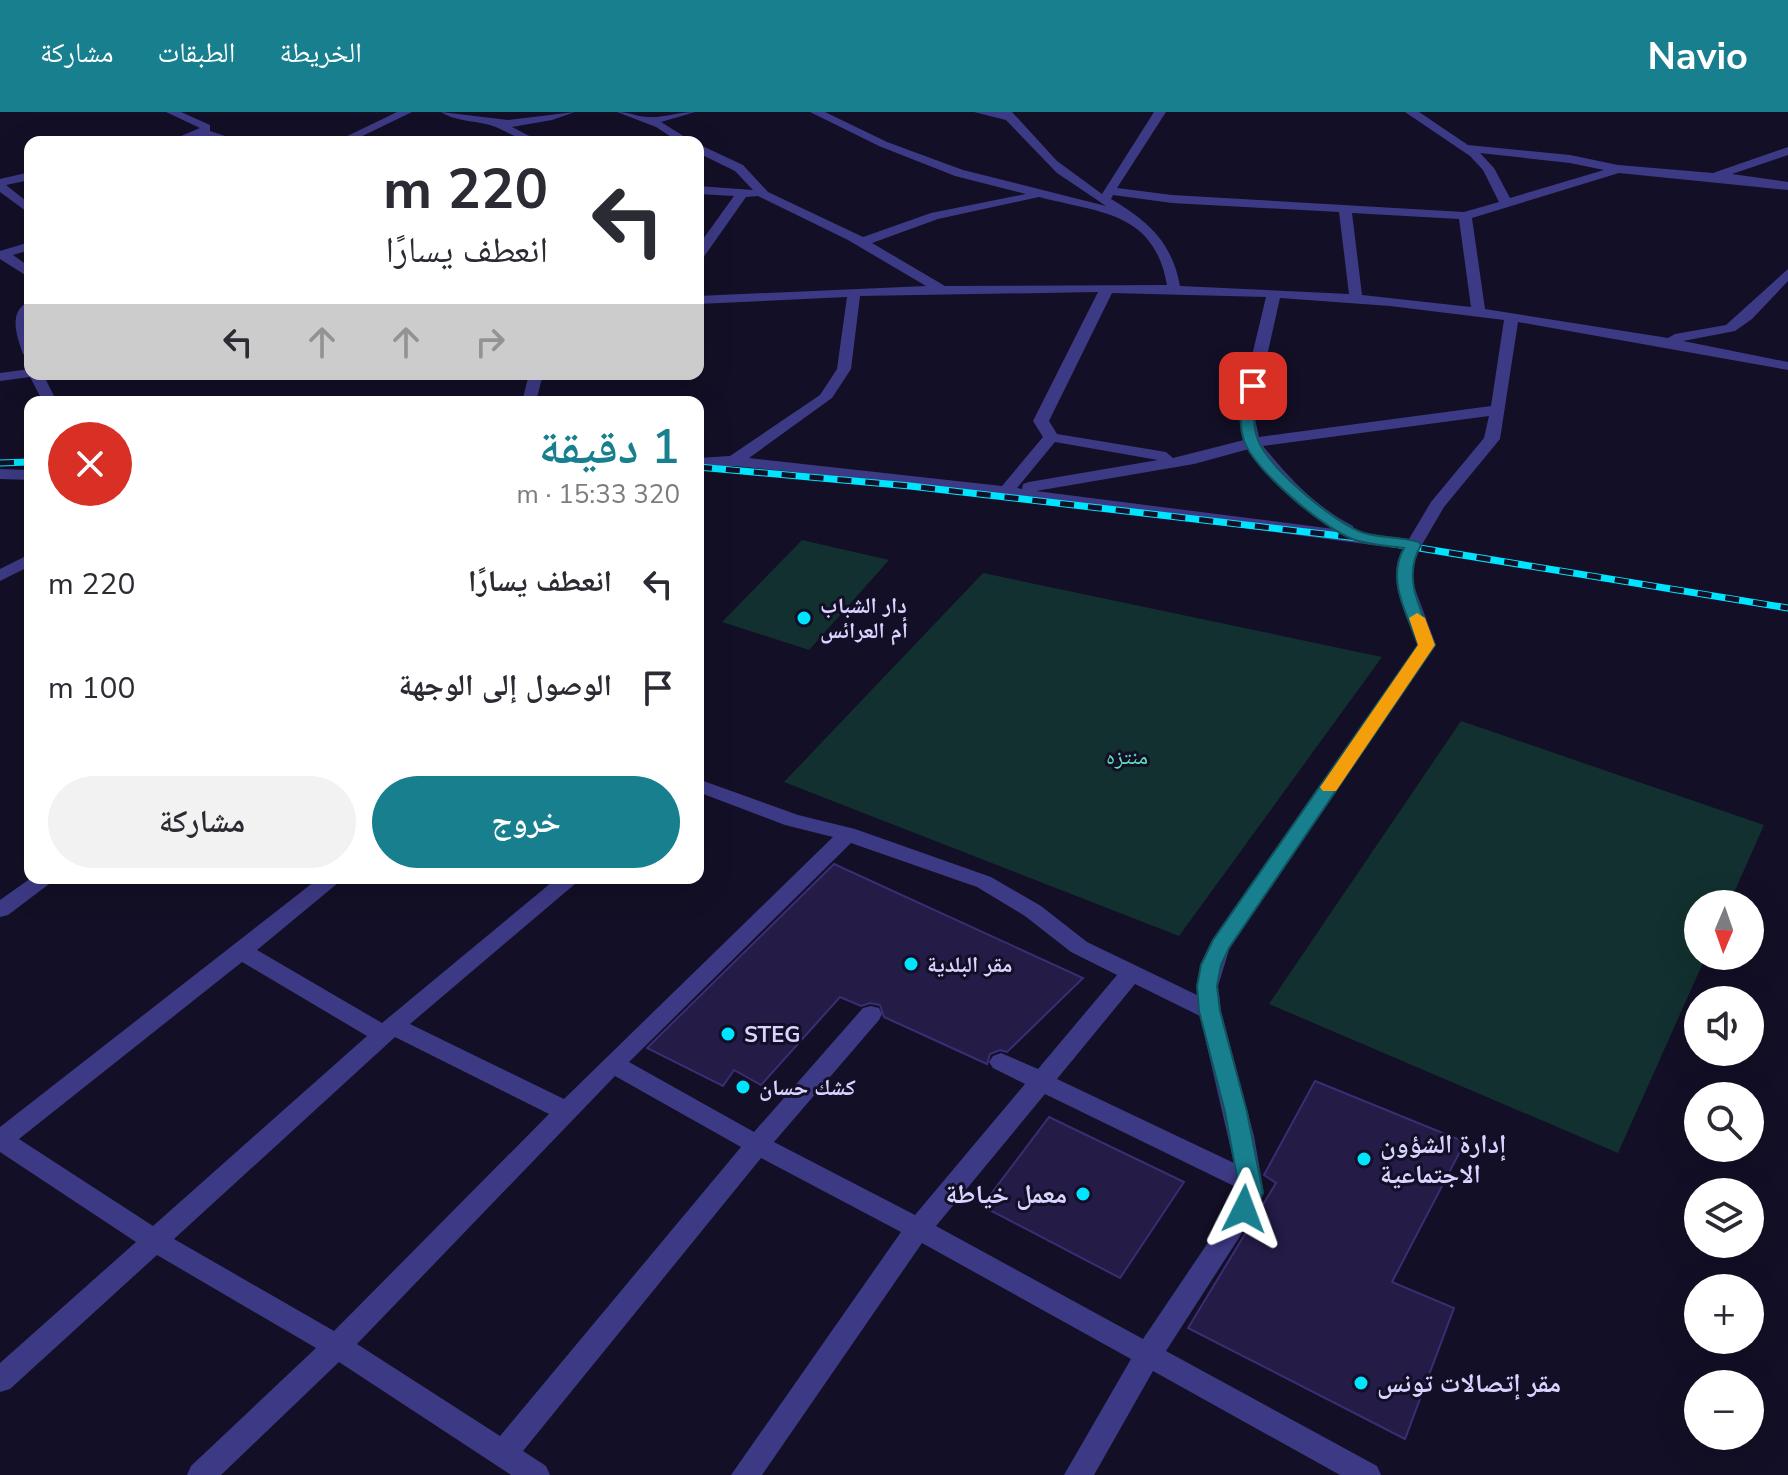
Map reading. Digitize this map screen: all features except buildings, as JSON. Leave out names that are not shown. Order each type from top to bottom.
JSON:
[{"type":"street","points":[[172,112],[206,127],[203,133]]},
{"type":"street","points":[[354,136],[406,112]]},
{"type":"street","points":[[447,112],[497,124],[524,125],[569,112]]},
{"type":"street","points":[[623,112],[649,121],[676,136]]},
{"type":"street","points":[[649,121],[689,112]]},
{"type":"street","points":[[816,112],[883,144],[959,173],[1132,217]]},
{"type":"street","points":[[980,112],[1008,115],[1072,180],[1106,195],[1158,240],[1171,264],[1174,289]]},
{"type":"street","points":[[1106,195],[1160,112]]},
{"type":"street","points":[[1411,112],[1466,148],[1488,168],[1505,201]]},
{"type":"street","points":[[497,124],[522,136]]},
{"type":"street","points":[[193,136],[203,133],[214,136]]},
{"type":"street","points":[[1466,148],[1570,159],[1618,169],[1715,176],[1788,186]]},
{"type":"street","points":[[704,151],[739,168],[764,195]]},
{"type":"street","points":[[1715,176],[1788,151]]},
{"type":"street","points":[[1106,195],[1465,216],[1505,201],[1618,169]]},
{"type":"street","points":[[0,185],[24,178]]},
{"type":"street","points":[[0,185],[24,205]]},
{"type":"street","points":[[704,190],[764,195],[862,242],[944,291]]},
{"type":"street","points":[[704,247],[743,193]]},
{"type":"street","points":[[862,242],[935,216],[1037,195]]},
{"type":"street","points":[[1345,211],[1356,299]]},
{"type":"street","points":[[1465,216],[1479,313]]},
{"type":"street","points":[[24,248],[0,255],[24,269]]},
{"type":"street","points":[[1663,341],[1730,328],[1747,316],[1788,273]]},
{"type":"street","points":[[704,300],[944,291],[1174,289],[1274,293],[1479,313],[1663,341],[1788,366]]},
{"type":"street","points":[[1106,290],[1041,421],[1051,437],[1137,454],[1194,459]]},
{"type":"street","points":[[734,461],[825,398],[844,369],[854,293]]},
{"type":"street","points":[[1274,293],[1246,414],[1252,443],[1292,491],[1322,516],[1359,537]]},
{"type":"street","points":[[24,310],[21,326],[24,335]]},
{"type":"street","points":[[1078,1475],[1147,1356],[1244,1209],[1251,1193],[1242,1136],[1210,1011],[1207,986],[1211,965],[1220,945],[1427,645],[1403,581],[1405,560],[1437,505],[1492,439],[1511,318]]},
{"type":"street","points":[[0,377],[24,374]]},
{"type":"street","points":[[1006,491],[1194,459],[1252,443],[1497,410]]},
{"type":"street","points":[[1006,491],[1051,437]]},
{"type":"street","points":[[704,463],[734,461],[1006,491],[1414,545]]},
{"type":"street","points":[[0,474],[24,475]]},
{"type":"street","points":[[0,576],[24,562]]},
{"type":"street","points":[[704,787],[792,820],[848,834],[984,882],[1033,911],[1079,947],[1210,1011]]},
{"type":"street","points":[[201,1475],[337,1346],[613,1064],[848,834]]},
{"type":"street","points":[[0,910],[37,884]]},
{"type":"street","points":[[325,884],[1,1140],[155,1241],[337,1346],[536,1475]]},
{"type":"street","points":[[0,1380],[388,1030],[564,884]]},
{"type":"street","points":[[241,951],[388,1030],[568,1112]]},
{"type":"street","points":[[745,1475],[919,1229],[1041,1080],[1092,1024],[1131,973]]},
{"type":"street","points":[[504,1453],[757,1145],[871,1014]]},
{"type":"street","points":[[1001,1062],[1247,1181]]},
{"type":"street","points":[[613,1064],[1367,1475]]},
{"type":"green space","points":[[802,540],[889,560],[809,650],[722,622]]},
{"type":"green space","name":"منتزه","points":[[983,573],[1382,657],[1179,936],[784,782]]},
{"type":"green space","points":[[1461,721],[1764,825],[1735,890],[1684,890],[1684,970],[1700,970],[1693,986],[1684,986],[1684,1005],[1618,1153],[1269,1004]]},
{"type":"railway","points":[[0,463],[24,462]]},
{"type":"railway","points":[[704,468],[910,486],[1358,538],[1788,608]]},
{"type":"slow traffic","points":[[1329,787],[1427,645],[1417,618]]},
{"type":"place","name":"دار الشباب أم العرائس","points":[[804,618]]},
{"type":"place","name":"مقر البلدية","points":[[911,964]]},
{"type":"place","name":"STEG","points":[[728,1034]]},
{"type":"place","name":"كشك حسان","points":[[743,1087]]},
{"type":"place","name":"إدارة الشؤون الاجتماعية","points":[[1364,1159]]},
{"type":"place","name":"معمل خياطة","points":[[1083,1194]]},
{"type":"place","name":"مقر إتصالات تونس","points":[[1361,1383]]},
{"type":"route","points":[[1244,1209],[1251,1193],[1242,1136],[1210,1011],[1207,986],[1211,965],[1220,945],[1427,645],[1403,581],[1405,560],[1414,545],[1359,537],[1322,516],[1292,491],[1252,443],[1246,414],[1253,386]]}]
